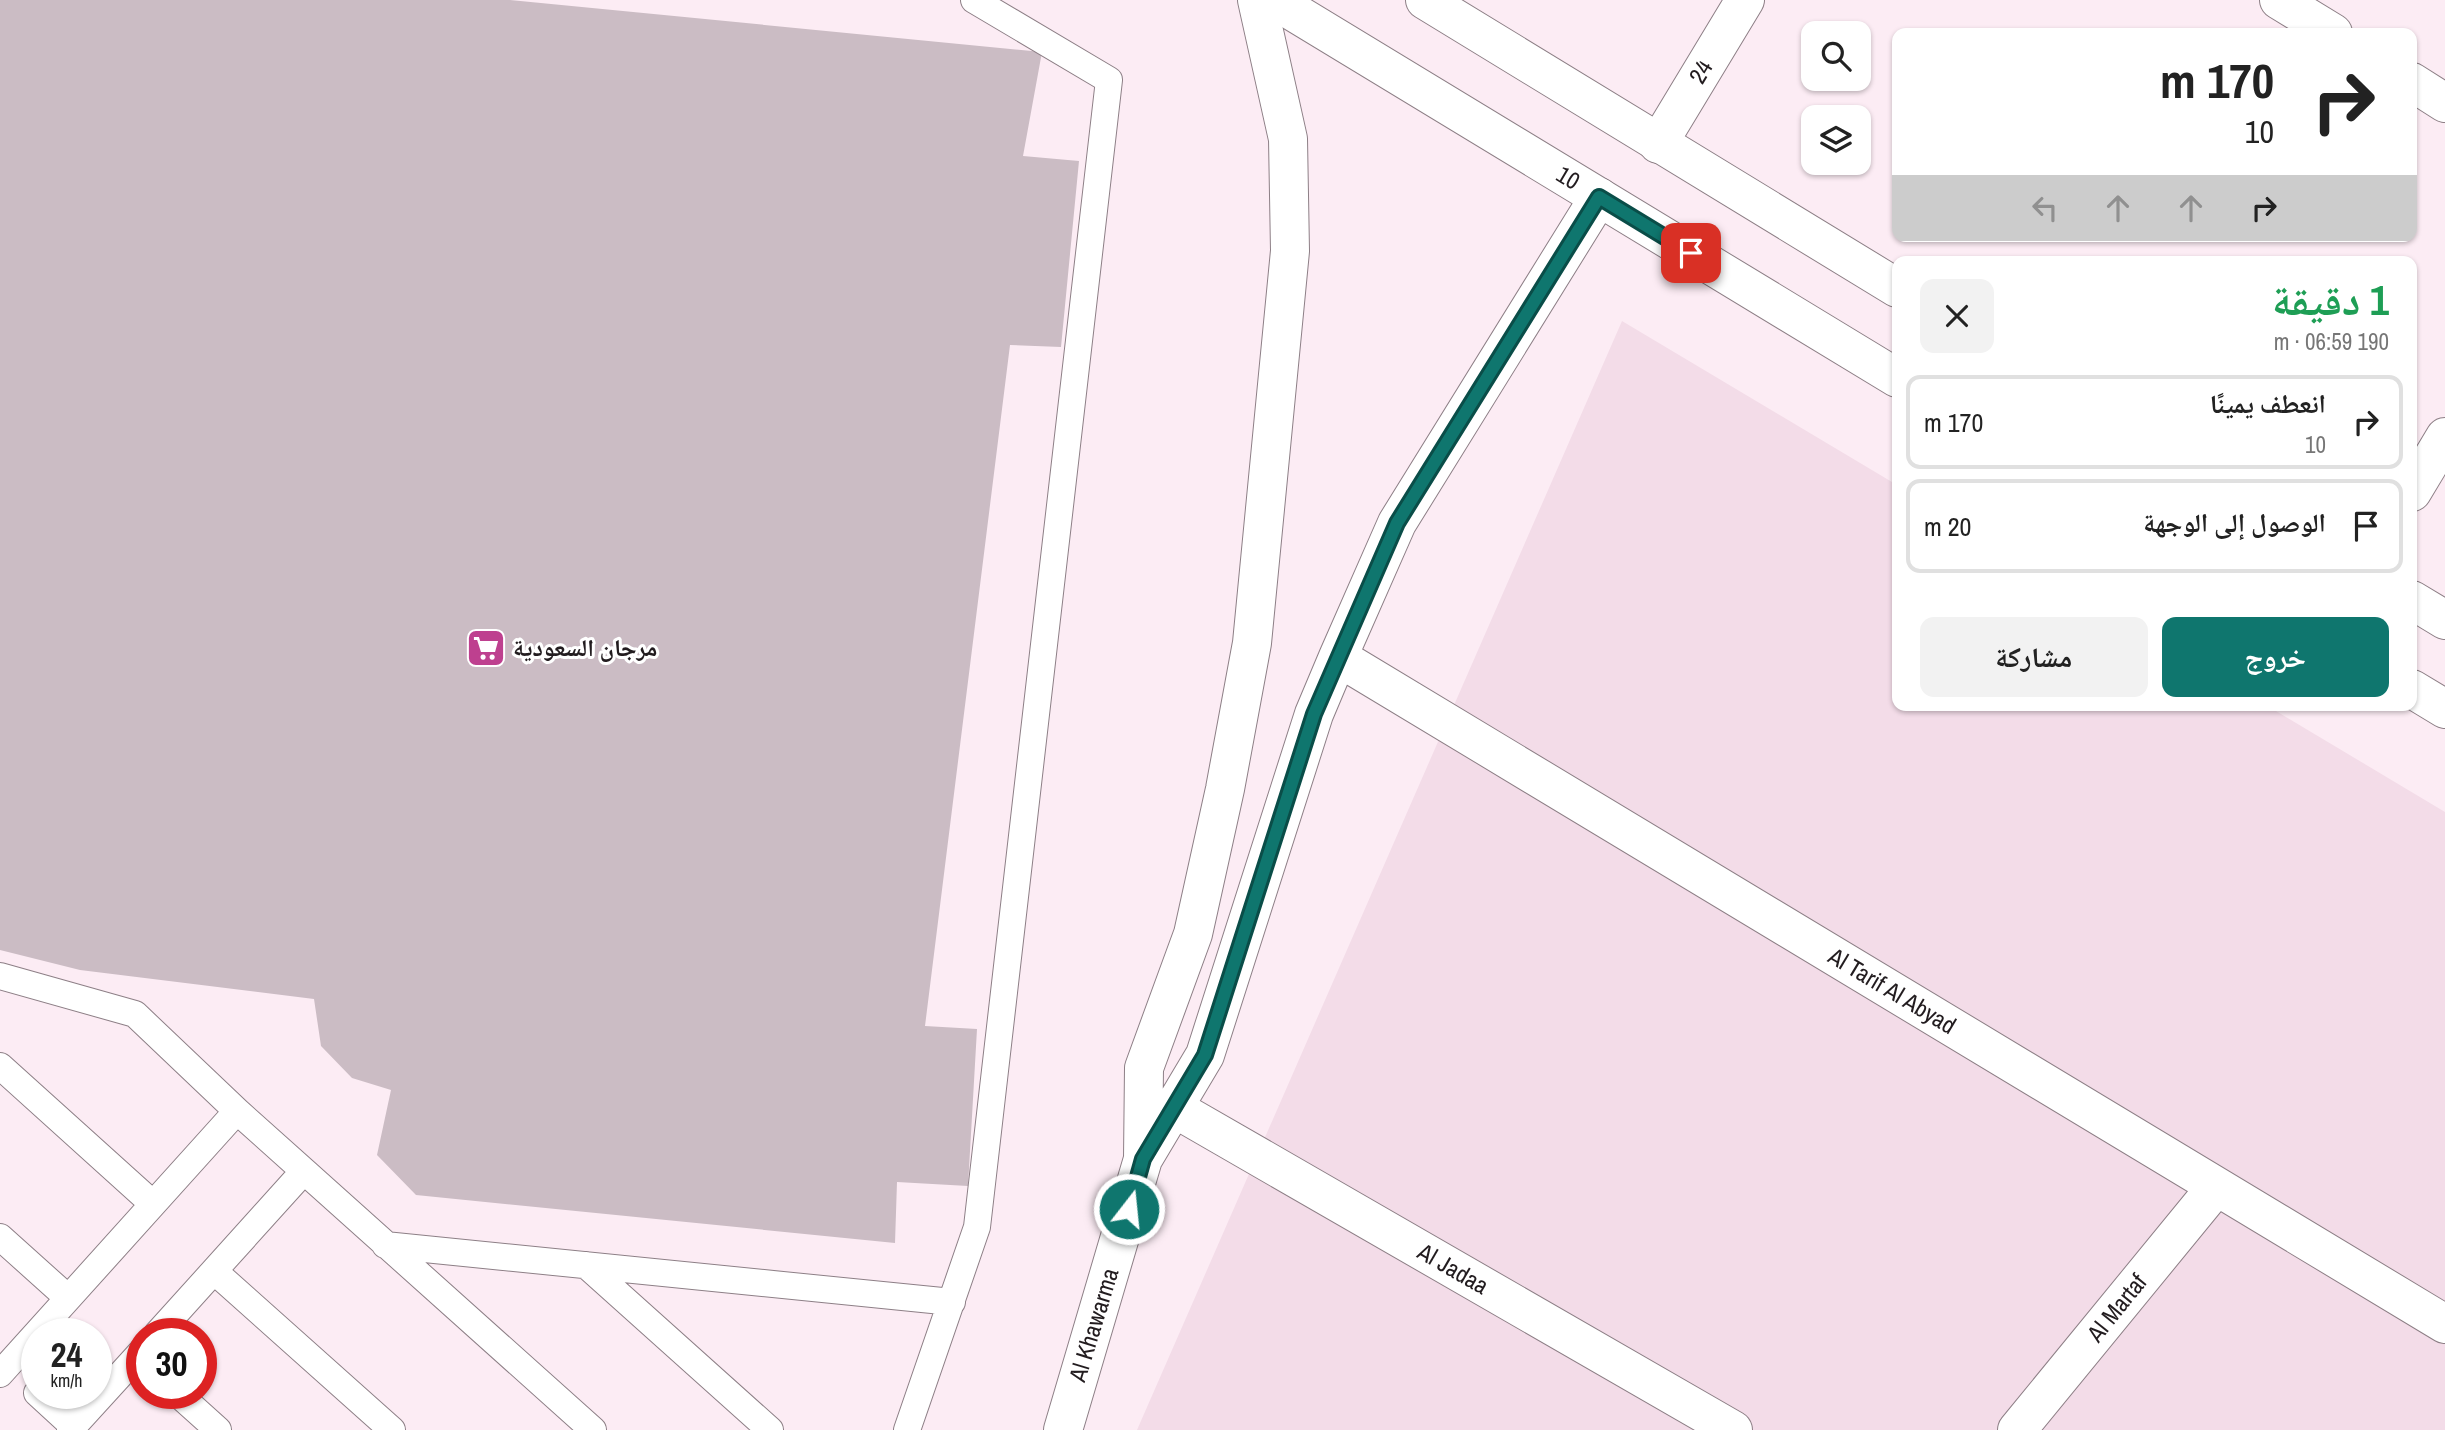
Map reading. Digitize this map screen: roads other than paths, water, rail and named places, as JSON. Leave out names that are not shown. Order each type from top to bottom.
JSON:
[{"type":"street","points":[[1143,1159],[1144,1068],[1193,934],[1226,789],[1252,643],[1290,251],[1288,139],[1258,0]]},
{"type":"street","name":"10","points":[[1274,0],[1892,375]]},
{"type":"street","points":[[1425,0],[1892,285]]},
{"type":"street","name":"24","points":[[1658,144],[1745,0]]},
{"type":"street","points":[[2278,0],[2325,28]]},
{"type":"street","points":[[2417,85],[2445,103]]},
{"type":"street","name":"Al Khawarma","points":[[1063,1430],[1143,1159],[1205,1055],[1314,714],[1338,657],[1397,523],[1599,197]]},
{"type":"street","points":[[2417,484],[2445,436]]},
{"type":"street","points":[[2417,603],[2445,620]]},
{"type":"street","name":"Al Tarif Al Abyad","points":[[1338,657],[2445,1324]]},
{"type":"street","points":[[2417,692],[2445,709]]},
{"type":"street","name":"Al Jadaa","points":[[1174,1108],[1733,1430]]},
{"type":"street","name":"Al Martaf","points":[[2017,1430],[2216,1186]]},
{"type":"lane","points":[[908,1430],[977,1227],[1109,80],[974,0]]},
{"type":"lane","points":[[0,976],[135,1014],[237,1111],[593,1430]]},
{"type":"lane","points":[[0,1066],[153,1204]]},
{"type":"lane","points":[[21,1382],[4,1370],[237,1111]]},
{"type":"lane","points":[[172,1318],[304,1171]]},
{"type":"lane","points":[[0,1237],[68,1298]]},
{"type":"lane","points":[[386,1245],[952,1302]]},
{"type":"lane","points":[[586,1265],[769,1430]]},
{"type":"lane","points":[[214,1271],[392,1430]]},
{"type":"lane","points":[[53,1409],[72,1428],[126,1371]]},
{"type":"lane","points":[[195,1409],[218,1430]]},
{"type":"place","name":"مرجان السعودية","points":[[486,648]]}]
